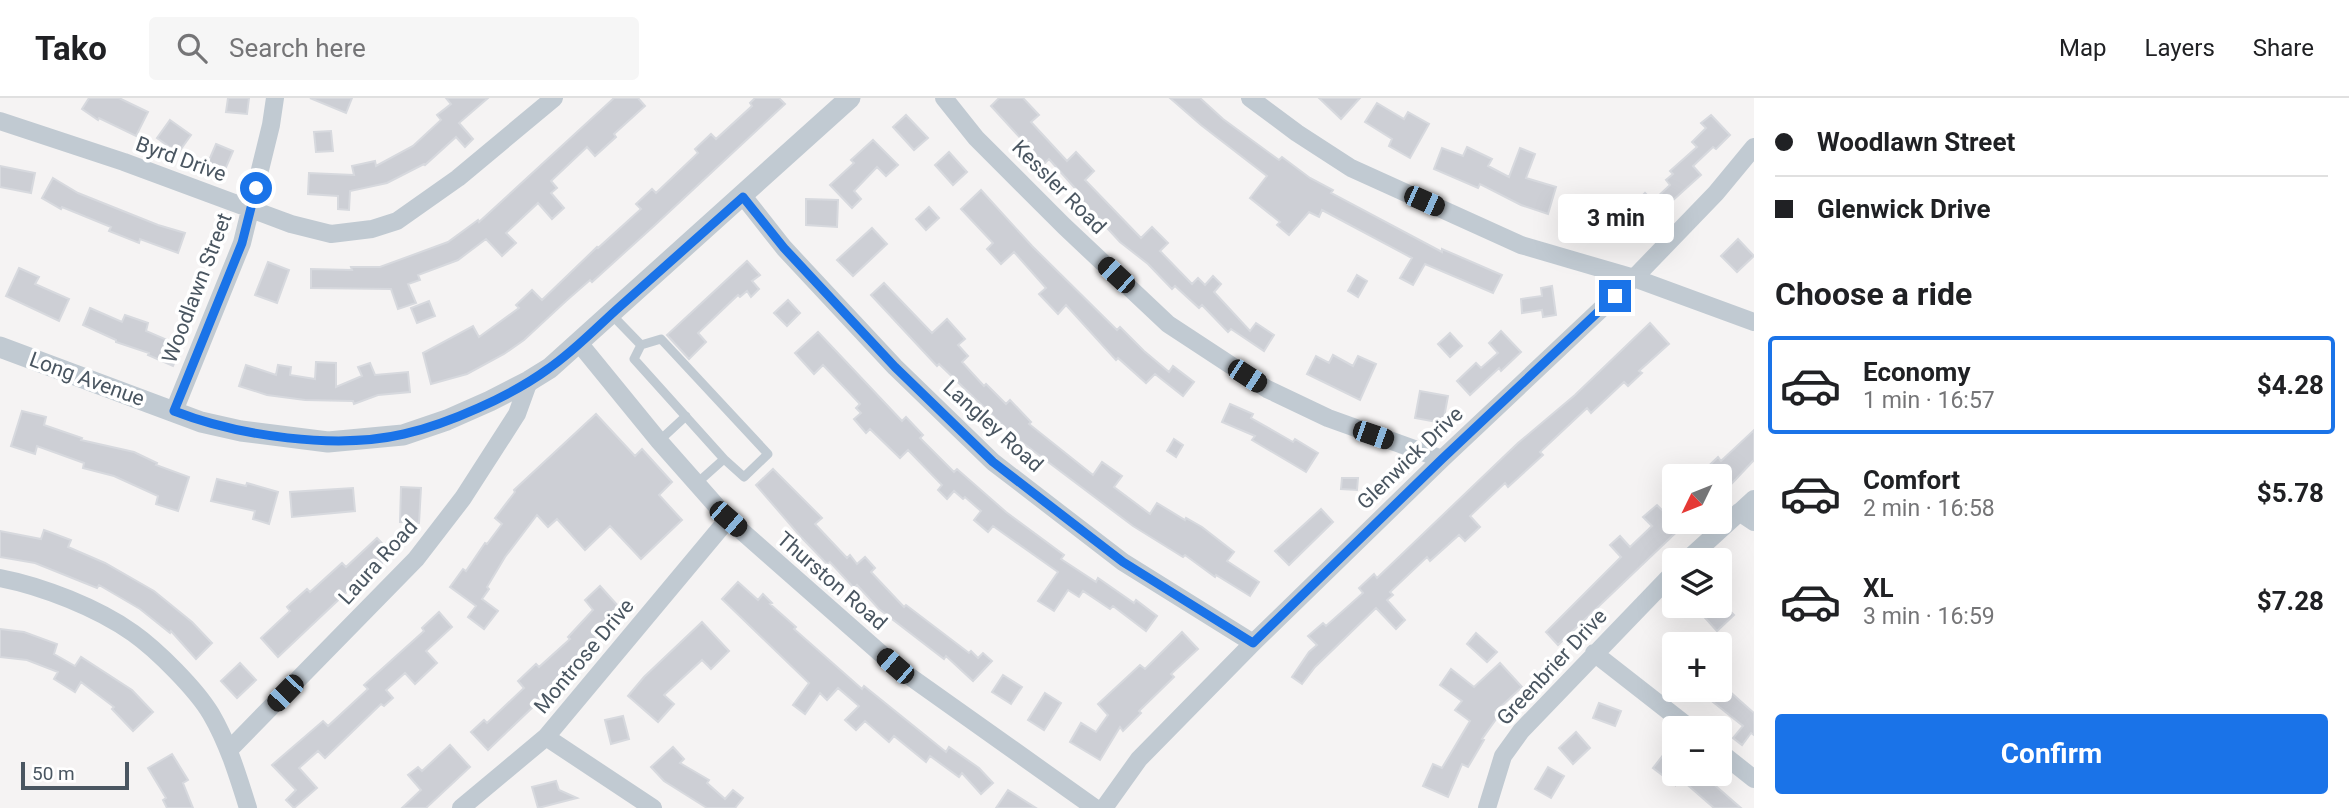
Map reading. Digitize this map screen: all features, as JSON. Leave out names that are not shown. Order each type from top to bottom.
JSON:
[{"type":"street","name":"Woodlawn Street","points":[[174,411],[242,243],[275,98]]},
{"type":"street","name":"Byrd Drive","points":[[0,121],[124,162],[291,224],[331,234],[372,229],[397,221],[458,178],[554,98]]},
{"type":"street","name":"Long Avenue","points":[[0,347],[201,422],[241,431],[328,442],[403,435],[447,420],[529,382],[550,368],[850,98]]},
{"type":"street","name":"Kessler Road","points":[[944,98],[976,138],[1168,324],[1267,389],[1328,418],[1442,459]]},
{"type":"street","points":[[1250,98],[1351,168],[1521,245],[1634,278],[1754,321]]},
{"type":"street","name":"Glenwick Drive","points":[[1104,808],[1139,759],[1253,643],[1442,459],[1634,278],[1716,193],[1754,147]]},
{"type":"street","name":"Langley Road","points":[[743,197],[784,248],[895,367],[993,462],[1123,562],[1253,643]]},
{"type":"street","name":"Thurston Road","points":[[579,343],[659,441],[728,519],[895,666],[1096,808]]},
{"type":"street","name":"Laura Road","points":[[229,750],[416,559],[463,498],[517,414],[529,382]]},
{"type":"street","points":[[1704,548],[1747,517],[1754,499]]},
{"type":"street","name":"Montrose Drive","points":[[461,808],[546,737],[728,519]]},
{"type":"street","points":[[0,578],[23,582],[91,609],[133,633],[198,695],[211,714],[229,750],[248,808]]},
{"type":"street","name":"Greenbrier Drive","points":[[1487,808],[1503,757],[1521,731],[1662,584]]},
{"type":"street","points":[[1594,653],[1675,716]]},
{"type":"street","points":[[546,737],[653,808]]},
{"type":"street","points":[[1732,762],[1754,779]]},
{"type":"lane","points":[[611,314],[641,345]]},
{"type":"lane","points":[[661,339],[768,454],[744,477],[686,416],[634,359],[641,345],[661,339]]},
{"type":"lane","points":[[659,441],[686,416]]},
{"type":"lane","points":[[696,484],[724,459]]},
{"type":"building","points":[[89,98],[119,98],[148,112],[136,136],[99,118],[98,120],[82,109]]},
{"type":"building","points":[[228,98],[249,98],[247,114],[226,112]]},
{"type":"building","points":[[310,98],[352,98],[346,113]]},
{"type":"building","points":[[446,98],[488,98],[459,123],[473,139],[465,147],[456,137],[425,165],[387,183],[350,191],[349,210],[338,209],[338,196],[308,194],[309,173],[354,175],[352,166],[375,161],[376,166],[413,146],[441,120],[437,115],[451,104]]},
{"type":"building","points":[[614,98],[638,98],[645,106],[614,134],[616,137],[595,156],[587,147],[551,181],[557,188],[551,193],[564,208],[552,219],[538,203],[506,233],[516,243],[502,256],[486,239],[458,260],[418,275],[420,280],[408,284],[416,303],[398,309],[391,289],[311,288],[311,269],[352,270],[351,267],[380,267],[448,242],[478,220],[479,222]]},
{"type":"building","points":[[755,98],[779,98],[785,104],[592,282],[590,280],[524,340],[467,374],[431,384],[423,353],[473,326],[479,337],[519,308],[516,305],[532,290],[542,300],[641,209],[636,204],[652,189],[656,193],[698,153],[695,149],[711,134],[716,139],[752,106],[750,103]]},
{"type":"building","points":[[999,98],[1023,98],[1039,115],[1031,122],[1067,161],[1076,152],[1094,171],[1085,180],[1141,238],[1152,227],[1168,243],[1160,251],[1192,284],[1198,278],[1205,285],[1213,276],[1221,284],[1214,292],[1250,331],[1256,323],[1274,335],[1264,351],[1231,329],[1228,332],[1202,305],[1199,308],[1175,286],[1172,289],[1148,264],[1120,242],[1097,217],[1095,219],[1077,200],[1082,196],[1049,159],[1044,164],[991,106]]},
{"type":"building","points":[[1170,98],[1200,98],[1223,119],[1279,160],[1282,157],[1310,178],[1333,190],[1331,193],[1442,252],[1442,249],[1502,275],[1493,293],[1425,264],[1413,285],[1400,278],[1412,258],[1322,210],[1319,217],[1309,212],[1289,235],[1277,225],[1280,222],[1250,198],[1267,176]]},
{"type":"building","points":[[1319,98],[1360,98],[1341,119]]},
{"type":"building","points":[[1377,103],[1404,119],[1408,112],[1429,124],[1410,158],[1389,146],[1392,139],[1365,122]]},
{"type":"building","points":[[906,115],[928,138],[914,150],[893,127]]},
{"type":"building","points":[[1711,115],[1730,135],[1693,166],[1701,175],[1652,219],[1636,202],[1645,193],[1653,201],[1670,185],[1666,180],[1673,174],[1670,171],[1697,147],[1692,142],[1706,128],[1701,123]]},
{"type":"building","points":[[170,120],[191,135],[178,153],[157,138]]},
{"type":"building","points":[[331,131],[333,151],[316,152],[314,132]]},
{"type":"building","points":[[873,140],[898,165],[886,176],[877,167],[854,191],[861,199],[852,208],[830,185],[854,163],[851,160]]},
{"type":"building","points":[[216,144],[233,151],[224,172],[207,165]]},
{"type":"building","points":[[1467,147],[1492,159],[1488,166],[1509,177],[1520,148],[1535,154],[1526,178],[1556,187],[1548,214],[1521,205],[1480,184],[1478,188],[1434,169],[1442,148],[1463,156]]},
{"type":"building","points":[[949,152],[967,172],[953,185],[935,165]]},
{"type":"building","points":[[0,166],[35,173],[31,193],[0,187]]},
{"type":"building","points":[[53,178],[78,193],[185,233],[178,253],[140,239],[139,243],[109,231],[111,227],[62,207],[61,209],[42,198]]},
{"type":"building","points":[[981,190],[1032,246],[1117,330],[1120,327],[1169,372],[1173,366],[1194,382],[1183,396],[1155,374],[1146,383],[1118,358],[1116,360],[1066,305],[1058,314],[1039,294],[1046,288],[1014,252],[1001,264],[987,249],[993,243],[961,209]]},
{"type":"building","points":[[806,199],[838,200],[837,227],[806,225]]},
{"type":"building","points":[[1584,199],[1607,200],[1606,214],[1611,214],[1610,232],[1589,230],[1589,216],[1582,216]]},
{"type":"building","points":[[929,207],[939,218],[926,230],[916,219]]},
{"type":"building","points":[[872,228],[887,244],[853,276],[837,260]]},
{"type":"building","points":[[1738,239],[1754,256],[1737,272],[1721,256]]},
{"type":"building","points":[[747,261],[760,275],[752,281],[759,289],[751,297],[747,291],[740,297],[738,295],[698,333],[706,342],[689,359],[667,335]]},
{"type":"building","points":[[268,262],[289,270],[277,303],[255,295]]},
{"type":"building","points":[[19,268],[39,277],[35,284],[69,299],[59,321],[6,296]]},
{"type":"building","points":[[1357,275],[1367,281],[1358,297],[1348,291]]},
{"type":"building","points":[[884,283],[932,333],[947,319],[965,339],[958,345],[968,356],[962,362],[984,386],[986,384],[1006,404],[1010,400],[1031,422],[1029,424],[1093,475],[1102,462],[1122,476],[1114,487],[1150,514],[1157,503],[1202,527],[1234,552],[1227,561],[1259,582],[1250,596],[1133,526],[1015,437],[939,364],[937,366],[871,295]]},
{"type":"building","points":[[1552,286],[1556,315],[1543,317],[1542,310],[1522,313],[1521,299],[1542,296],[1541,288]]},
{"type":"building","points":[[788,300],[800,313],[787,326],[774,313]]},
{"type":"building","points":[[429,301],[435,316],[417,323],[411,308]]},
{"type":"building","points":[[90,308],[122,322],[125,315],[148,323],[146,331],[181,346],[173,366],[83,325]]},
{"type":"building","points":[[1650,323],[1669,344],[1639,371],[1642,373],[1628,386],[1624,382],[1591,413],[1587,408],[1540,452],[1543,455],[1508,487],[1505,483],[1470,516],[1480,527],[1465,541],[1459,535],[1430,561],[1427,557],[1390,592],[1393,595],[1387,600],[1405,620],[1396,629],[1376,608],[1315,667],[1302,684],[1292,677],[1317,645],[1308,636],[1323,623],[1326,626],[1363,593],[1359,588],[1374,574],[1377,578],[1518,443],[1575,395]]},
{"type":"building","points":[[1501,331],[1521,352],[1470,395],[1457,381],[1476,363],[1481,368],[1498,353],[1489,343]]},
{"type":"building","points":[[818,332],[902,421],[906,417],[923,435],[920,438],[954,472],[957,469],[1006,512],[1064,555],[1061,559],[1096,582],[1098,578],[1134,603],[1136,600],[1157,616],[1146,631],[1113,606],[1110,609],[1083,591],[1079,597],[1068,590],[1054,611],[1038,601],[1058,572],[993,526],[988,532],[974,520],[981,511],[965,497],[963,499],[954,491],[947,499],[938,490],[942,485],[908,450],[900,458],[870,429],[866,433],[854,419],[861,413],[856,408],[860,404],[823,365],[814,374],[795,353]]},
{"type":"building","points":[[1450,333],[1462,346],[1450,357],[1438,344]]},
{"type":"building","points":[[1333,355],[1353,366],[1358,356],[1376,364],[1360,400],[1307,374],[1316,356],[1329,363]]},
{"type":"building","points":[[316,362],[336,363],[336,387],[362,376],[358,367],[370,363],[375,375],[408,372],[410,392],[378,395],[354,404],[353,401],[305,400],[267,395],[239,386],[246,365],[276,375],[278,365],[291,367],[290,375],[315,379]]},
{"type":"building","points":[[1420,391],[1448,396],[1443,423],[1415,418]]},
{"type":"building","points":[[1230,404],[1253,414],[1251,418],[1293,442],[1295,439],[1318,453],[1306,472],[1252,440],[1255,436],[1222,422]]},
{"type":"building","points":[[22,411],[46,417],[44,425],[82,438],[81,440],[134,452],[157,463],[156,465],[189,477],[178,511],[156,504],[158,496],[114,476],[83,468],[84,463],[37,446],[35,454],[11,446]]},
{"type":"building","points":[[596,414],[635,456],[642,449],[672,482],[659,495],[682,520],[641,559],[610,526],[585,550],[557,519],[548,527],[537,515],[505,557],[487,587],[489,589],[482,599],[498,611],[484,629],[468,617],[476,606],[450,587],[463,569],[466,571],[502,524],[495,518],[514,490]]},
{"type":"building","points":[[1754,430],[1754,460],[1732,483],[1732,464],[1711,464],[1718,457],[1721,461]]},
{"type":"building","points":[[1174,439],[1183,445],[1176,457],[1167,451]]},
{"type":"building","points":[[773,469],[822,518],[815,524],[847,558],[850,555],[857,564],[865,557],[875,568],[871,572],[904,607],[906,605],[969,653],[971,651],[978,658],[983,653],[992,661],[973,681],[946,656],[944,659],[879,609],[857,585],[854,588],[801,537],[756,485]]},
{"type":"building","points":[[1342,478],[1358,478],[1357,490],[1341,489]]},
{"type":"building","points":[[217,479],[246,486],[247,483],[278,492],[269,524],[253,519],[255,511],[211,501]]},
{"type":"building","points":[[401,487],[421,488],[419,523],[400,522]]},
{"type":"building","points":[[353,488],[355,511],[292,517],[290,492]]},
{"type":"building","points":[[1657,505],[1662,510],[1662,534],[1674,534],[1558,645],[1546,632],[1621,557],[1610,545],[1620,536],[1630,547],[1652,526],[1643,517]]},
{"type":"building","points":[[1321,509],[1333,522],[1289,565],[1275,551]]},
{"type":"building","points":[[44,530],[71,540],[68,547],[105,563],[154,591],[192,622],[212,643],[196,659],[171,631],[170,633],[140,609],[99,585],[97,588],[35,563],[0,557],[0,531],[41,539]]},
{"type":"building","points":[[377,538],[392,554],[371,573],[369,571],[278,657],[261,638],[290,611],[287,607],[307,589],[310,592],[342,563],[346,567]]},
{"type":"building","points":[[738,582],[758,600],[763,594],[772,603],[770,604],[796,627],[794,629],[862,689],[864,686],[946,752],[949,747],[979,768],[993,783],[981,794],[962,773],[959,777],[930,756],[926,762],[894,736],[889,742],[865,721],[856,730],[845,720],[859,706],[838,688],[827,700],[820,693],[805,714],[793,705],[809,683],[722,599]]},
{"type":"building","points":[[600,586],[619,607],[594,630],[599,634],[553,682],[556,685],[488,750],[471,732],[484,720],[487,723],[524,688],[518,681],[536,664],[539,667],[570,639],[568,637],[593,610],[585,600]]},
{"type":"building","points":[[439,612],[452,627],[426,651],[437,663],[415,684],[405,673],[386,690],[393,698],[384,706],[381,704],[325,758],[318,751],[299,768],[317,788],[294,808],[286,800],[296,790],[272,765],[323,721],[328,726],[368,689],[364,685],[424,631],[422,628]]},
{"type":"building","points":[[1705,618],[1731,618],[1717,631]]},
{"type":"building","points":[[702,622],[729,651],[711,669],[702,660],[664,695],[674,704],[658,722],[628,696],[644,677]]},
{"type":"building","points":[[0,629],[24,632],[57,644],[54,654],[75,666],[81,657],[132,690],[153,712],[133,731],[112,709],[114,707],[81,682],[75,692],[54,679],[58,672],[27,660],[0,657]]},
{"type":"building","points":[[1182,632],[1198,649],[1171,674],[1174,677],[1139,711],[1141,713],[1123,731],[1120,727],[1100,760],[1070,742],[1081,723],[1096,732],[1108,715],[1098,704],[1140,665],[1145,669]]},
{"type":"building","points":[[1476,633],[1497,652],[1487,662],[1467,644]]},
{"type":"building","points":[[240,663],[256,680],[237,698],[221,681]]},
{"type":"building","points":[[1500,663],[1522,687],[1495,712],[1499,715],[1482,739],[1484,740],[1468,767],[1462,764],[1448,797],[1423,786],[1433,764],[1442,768],[1470,721],[1455,710],[1462,701],[1440,685],[1451,669],[1474,687]]},
{"type":"building","points":[[1003,675],[1022,687],[1011,704],[992,692]]},
{"type":"building","points":[[1045,693],[1061,703],[1044,730],[1028,720]]},
{"type":"building","points":[[1732,694],[1754,713],[1754,735],[1751,733],[1742,745],[1733,738],[1743,726],[1713,702],[1732,702]]},
{"type":"building","points":[[1599,703],[1621,711],[1615,726],[1593,718]]},
{"type":"building","points":[[623,716],[629,739],[611,744],[605,720]]},
{"type":"building","points":[[1576,732],[1590,748],[1573,764],[1559,748]]},
{"type":"building","points":[[450,745],[470,767],[426,808],[402,808],[421,790],[408,775],[418,767],[422,771]]},
{"type":"building","points":[[673,747],[684,759],[680,763],[709,780],[707,783],[725,799],[733,790],[743,798],[735,808],[707,808],[664,781],[651,767]]},
{"type":"building","points":[[172,754],[188,780],[183,783],[193,808],[167,808],[163,800],[166,798],[148,768]]},
{"type":"building","points":[[1662,757],[1662,775],[1653,768]]},
{"type":"building","points":[[1548,767],[1564,776],[1551,798],[1535,789]]},
{"type":"building","points":[[556,781],[559,790],[577,798],[538,808],[532,787]]},
{"type":"building","points":[[1689,786],[1716,786],[1741,808],[1714,808]]},
{"type":"building","points":[[1008,790],[1036,808],[996,808]]},
{"type":"route","points":[[256,188],[242,243],[174,411],[201,422],[241,431],[328,442],[403,435],[447,420],[529,382],[550,368],[743,197],[784,248],[895,367],[993,462],[1123,562],[1253,643],[1615,296]]}]
